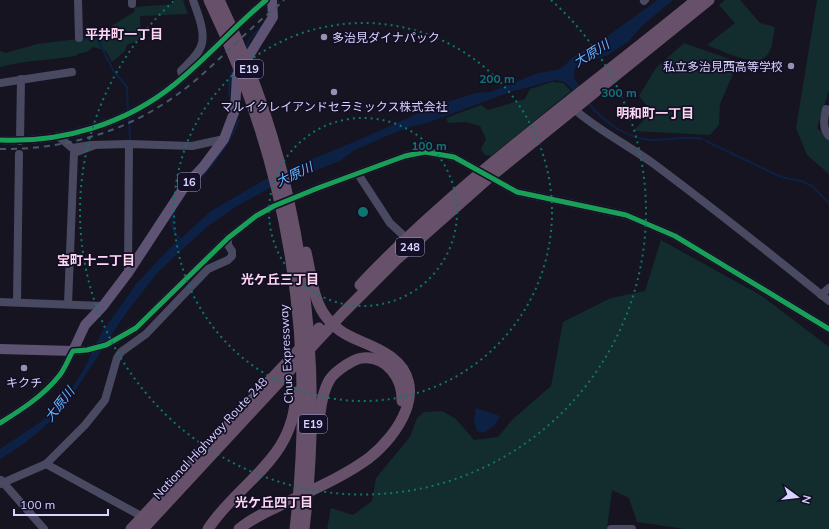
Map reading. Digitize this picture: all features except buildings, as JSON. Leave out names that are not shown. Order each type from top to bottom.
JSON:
[{"type":"highway","name":"E19","points":[[209,0],[228,28]]},
{"type":"highway","name":"E19","points":[[219,0],[228,28],[262,116],[292,221]]},
{"type":"highway","name":"National Highway Route 248","points":[[143,529],[362,293],[486,175],[696,0]]},
{"type":"highway","name":"National Highway Route 248","points":[[131,529],[383,260],[415,229],[574,109],[709,0]]},
{"type":"highway","points":[[208,529],[230,501],[259,474],[277,454],[286,436],[299,393],[296,324],[288,270],[292,257],[292,221]]},
{"type":"highway","points":[[239,529],[260,514],[350,470],[382,447],[400,426],[405,415],[410,396],[408,383],[403,370],[398,363],[384,352],[347,336],[334,327],[326,316],[318,302],[292,221]]},
{"type":"highway","name":"Chuo Expressway","points":[[292,221],[300,255],[307,313],[312,380],[313,468]]},
{"type":"highway","points":[[229,529],[258,508],[339,470],[384,437],[399,415],[402,392],[397,378],[382,362],[370,358],[356,360],[338,370],[330,380],[322,400],[313,468],[306,506],[310,529]]},
{"type":"highway","name":"Chuo Expressway","points":[[299,393],[300,475],[306,506],[304,529]]},
{"type":"highway","name":"Chuo Expressway","points":[[295,529],[306,506]]},
{"type":"main road","name":"16","points":[[73,351],[85,325],[103,306],[128,273],[185,186],[203,167],[224,139],[235,110],[237,75],[273,17],[267,1]]},
{"type":"main road","points":[[0,349],[73,351]]},
{"type":"street","points":[[78,0],[79,38]]},
{"type":"street","points":[[183,77],[180,70],[197,53],[202,43],[201,25],[193,0]]},
{"type":"street","points":[[0,140],[20,141],[86,131],[135,110],[157,98],[183,77],[252,12],[267,1]]},
{"type":"street","points":[[0,82],[72,72]]},
{"type":"street","points":[[20,141],[21,79]]},
{"type":"street","points":[[574,109],[614,139],[637,152],[715,210],[829,301]]},
{"type":"street","points":[[829,110],[826,109],[824,121],[827,134],[829,136]]},
{"type":"street","points":[[58,136],[72,148],[95,145],[129,144],[192,146],[224,139]]},
{"type":"street","points":[[128,273],[129,144]]},
{"type":"street","points":[[68,304],[74,152],[95,145]]},
{"type":"street","points":[[0,424],[22,410],[60,375],[73,351],[87,350],[106,345],[123,337],[150,315],[228,238],[256,216],[274,206],[405,156],[425,152],[454,157],[517,192],[619,213],[641,220],[675,236],[829,329]]},
{"type":"street","points":[[16,302],[19,154]]},
{"type":"street","points":[[358,174],[390,223],[418,249]]},
{"type":"street","points":[[44,529],[1,481],[46,464],[85,425],[104,400],[117,358],[121,352],[146,334],[208,269],[228,260],[232,256],[228,238]]},
{"type":"street","points":[[821,294],[829,288]]},
{"type":"street","points":[[0,302],[103,306]]},
{"type":"street","points":[[46,464],[143,517]]},
{"type":"street","points":[[611,529],[632,529]]},
{"type":"green space","points":[[174,0],[183,0],[188,14],[140,16],[141,39],[127,45],[125,51],[112,62],[106,51],[93,47],[87,52],[77,54],[76,56],[29,61],[0,67],[0,51],[6,53],[37,44],[94,37],[134,12],[135,7],[174,4]]},
{"type":"green space","points":[[725,0],[740,0],[760,23],[775,27],[770,51],[763,58],[748,60],[707,45],[735,23],[719,5]]},
{"type":"green space","points":[[817,0],[829,0],[829,90],[817,128],[829,139],[829,174],[807,155],[796,128]]},
{"type":"green space","points":[[684,43],[738,62],[720,104],[719,125],[710,135],[633,131],[652,112],[639,96],[656,68]]},
{"type":"green space","points":[[552,82],[563,83],[571,91],[491,156],[485,155],[481,149],[486,139],[480,126],[466,122],[448,123],[446,118],[481,105],[488,110],[525,99],[530,89]]},
{"type":"green space","points":[[661,240],[762,296],[829,347],[829,529],[684,529],[637,522],[629,498],[612,490],[607,529],[327,529],[331,508],[353,515],[372,501],[376,478],[410,437],[417,418],[424,412],[442,411],[456,419],[474,440],[498,437],[512,420],[551,386],[563,322],[611,298],[645,291]]},
{"type":"water","name":"大原川","points":[[658,0],[673,0],[642,26],[629,41],[608,55],[575,67],[574,78],[579,86],[573,90],[564,82],[556,80],[510,92],[427,123],[410,127],[355,150],[340,161],[308,173],[285,187],[270,188],[237,206],[208,226],[158,272],[124,316],[66,405],[35,435],[0,459],[0,449],[42,421],[70,391],[84,369],[102,332],[137,283],[169,249],[211,211],[271,176],[361,139],[430,108],[475,93],[490,92],[538,73],[557,70],[565,65],[574,56],[609,35]]},
{"type":"water","points":[[476,408],[500,416],[495,425],[484,433],[477,431],[474,421]]},
{"type":"waterway","points":[[245,51],[249,40],[262,26]]},
{"type":"waterway","points":[[81,40],[97,38],[113,70],[127,87],[128,112]]},
{"type":"waterway","points":[[229,96],[230,77],[234,68]]},
{"type":"waterway","points":[[590,105],[610,124],[635,137],[653,140],[684,138],[702,139]]},
{"type":"waterway","points":[[129,116],[130,141]]},
{"type":"waterway","points":[[195,183],[220,154],[231,138],[239,120]]},
{"type":"waterway","points":[[706,141],[781,177],[801,181],[812,186],[829,203]]},
{"type":"waterway","points":[[174,212],[172,224],[176,234],[181,240]]},
{"type":"railway","points":[[0,149],[49,146],[72,142],[119,127],[141,117],[162,105],[191,84],[284,0]]},
{"type":"cycle path","points":[[0,140],[47,138],[70,134],[92,128],[136,110],[175,84],[266,0]]},
{"type":"cycle path","points":[[0,423],[24,408],[46,390],[61,373],[73,351],[87,350],[106,345],[136,328],[228,238],[256,216],[274,206],[318,188],[405,156],[425,152],[454,157],[517,192],[626,215],[675,236],[829,329]]},
{"type":"place","name":"多治見ダイナパック","points":[[324,37]]},
{"type":"place","name":"私立多治見西高等学校","points":[[791,66]]},
{"type":"place","name":"マルイクレイアンドセラミックス株式会社","points":[[334,92]]},
{"type":"place","name":"キクチ","points":[[24,368]]},
{"type":"district","name":"平井町一丁目","points":[[124,34]]},
{"type":"district","name":"明和町一丁目","points":[[655,113]]},
{"type":"district","name":"宝町十二丁目","points":[[96,260]]},
{"type":"district","name":"光ケ丘三丁目","points":[[280,279]]},
{"type":"district","name":"光ケ丘四丁目","points":[[274,502]]}]
